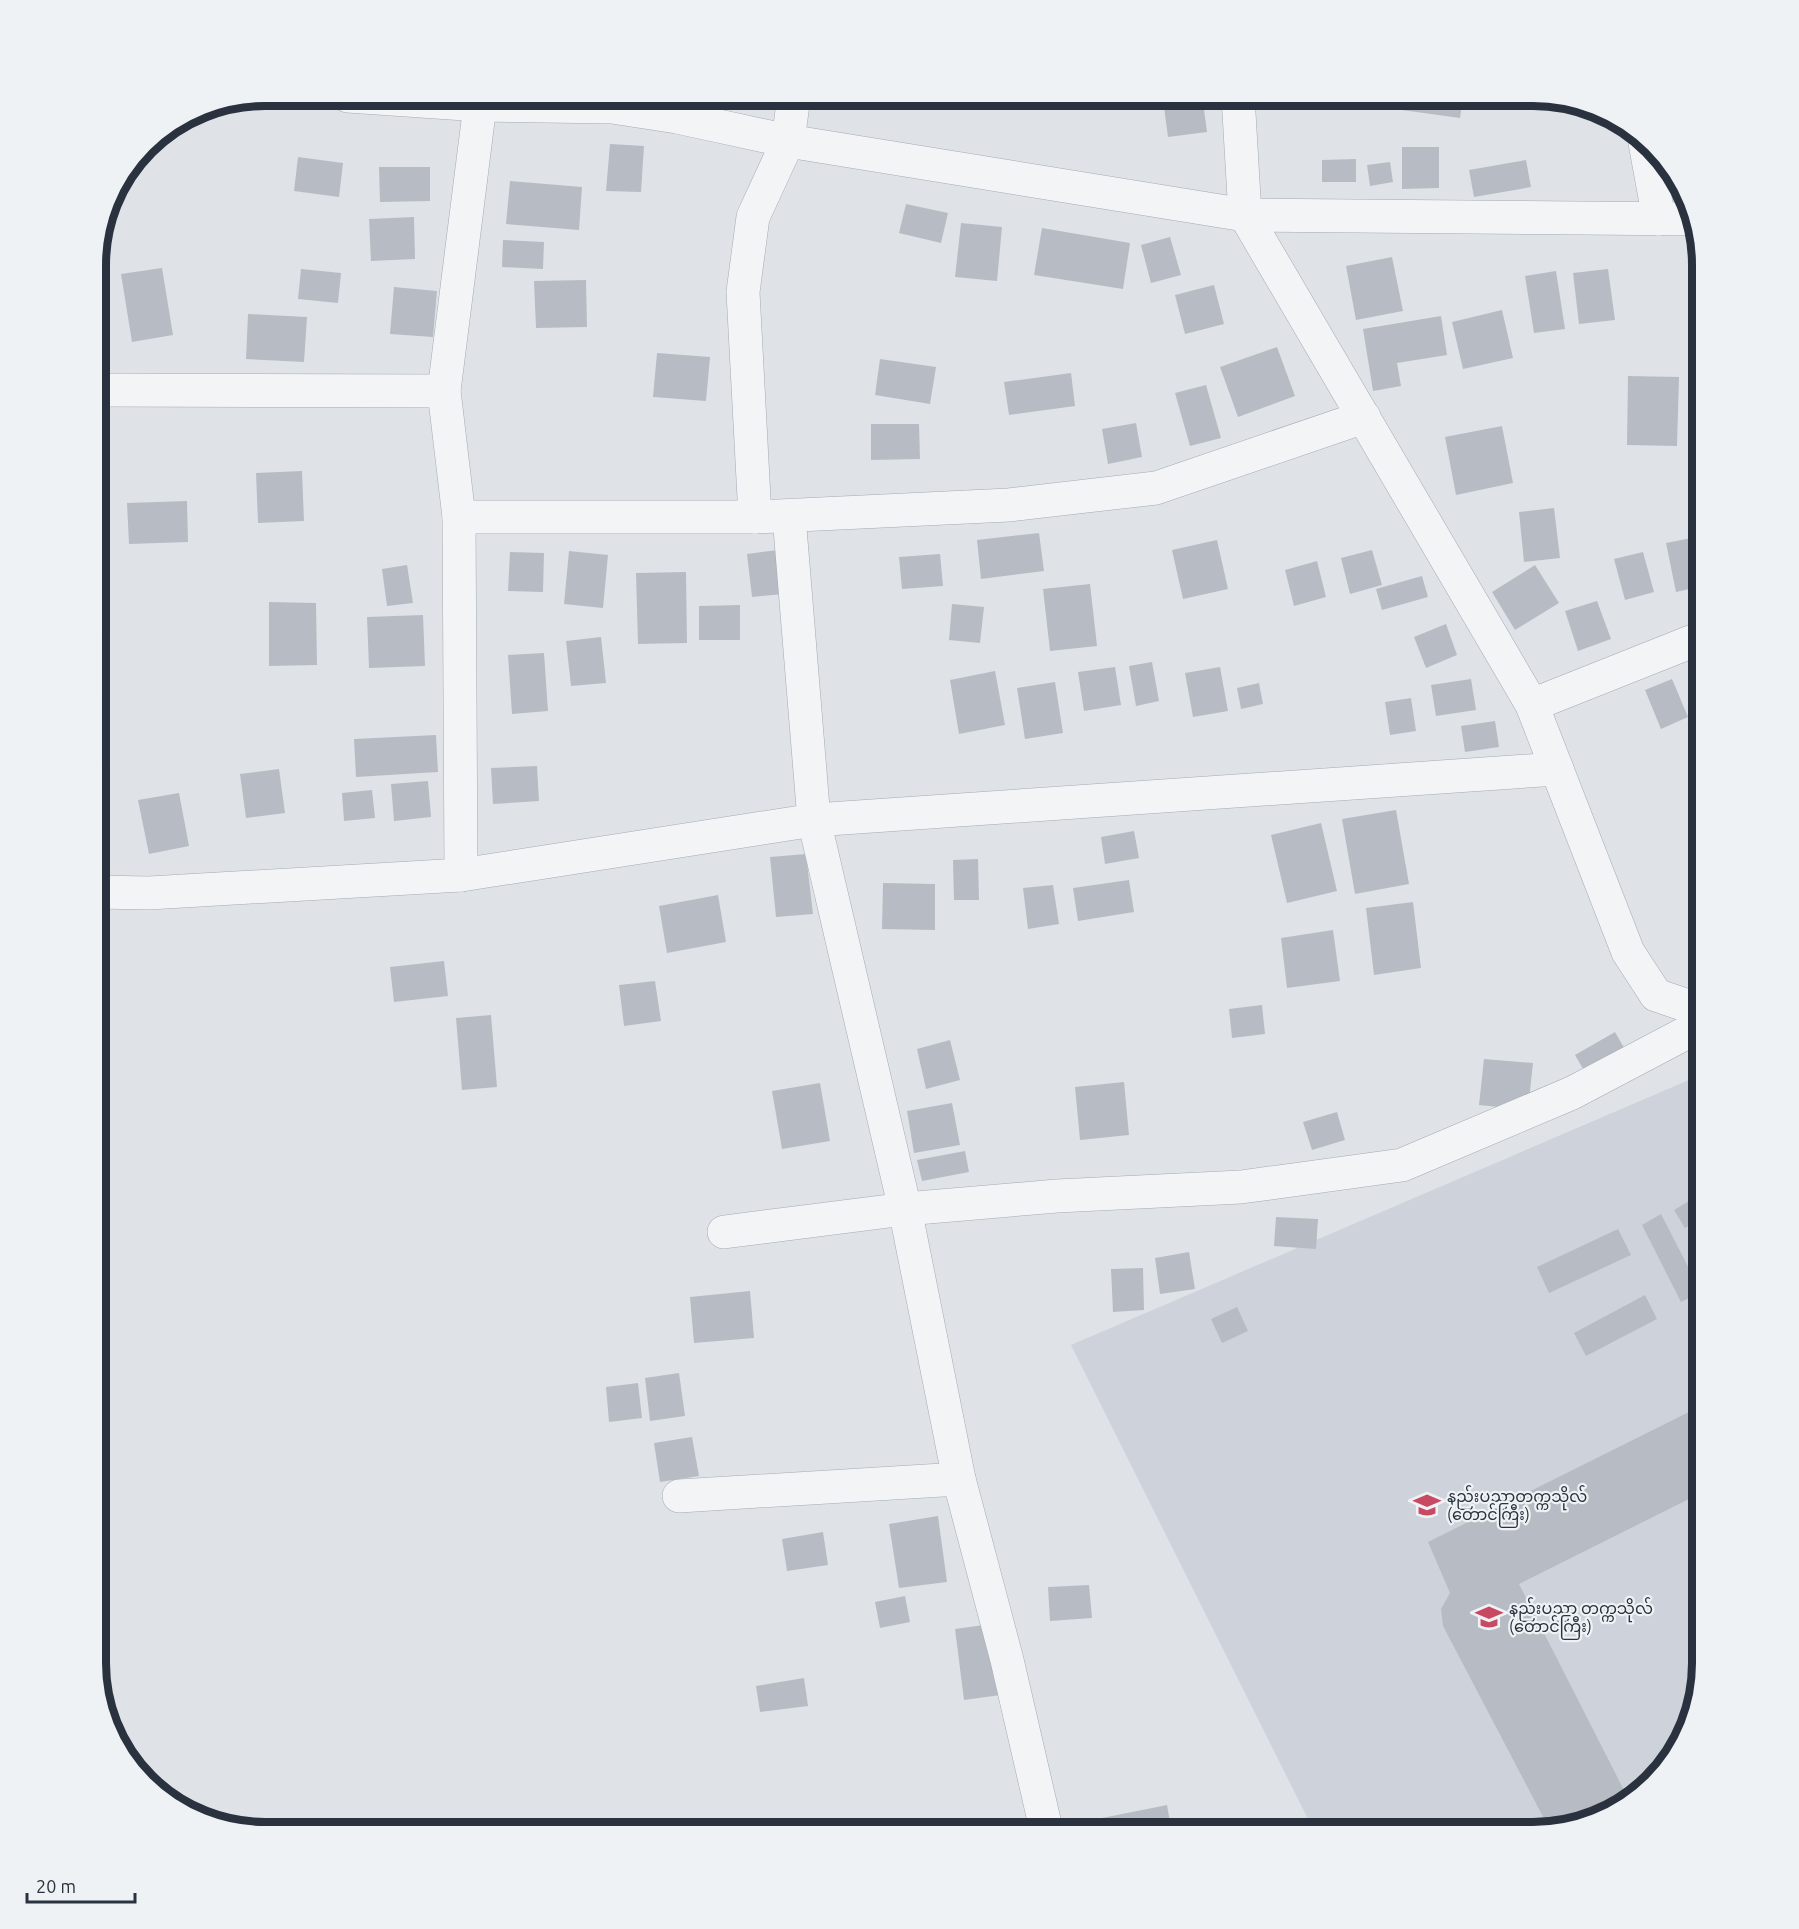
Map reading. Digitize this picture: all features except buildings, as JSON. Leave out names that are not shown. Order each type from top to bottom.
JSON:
[{"type":"street","points":[[461,875],[459,517],[444,391],[480,107]]},
{"type":"street","points":[[612,107],[677,117],[788,141],[1245,215],[1685,219]]},
{"type":"street","points":[[755,517],[743,292],[753,217],[788,141],[793,107]]},
{"type":"street","points":[[1239,107],[1245,215],[1532,705],[1628,952],[1656,995],[1692,1007]]},
{"type":"street","points":[[1647,155],[1659,219]]},
{"type":"street","points":[[107,390],[444,391]]},
{"type":"street","points":[[459,517],[755,517],[1009,505],[1156,488],[1364,417]]},
{"type":"street","points":[[789,516],[814,820],[905,1209],[959,1479],[1007,1660],[1044,1822]]},
{"type":"street","points":[[1532,705],[1692,641]]},
{"type":"street","points":[[107,892],[148,893],[461,875],[814,820],[1557,769]]},
{"type":"street","points":[[723,1232],[905,1209],[1057,1196],[1241,1188],[1402,1165],[1572,1093],[1692,1030]]},
{"type":"street","points":[[679,1496],[959,1479]]},
{"type":"shaded area","name":"နည်းပညာတက္ကသိုလ် (တောင်ကြီး)","points":[[1692,1079],[1692,1664],[1687,1705],[1666,1752],[1638,1783],[1613,1801],[1585,1814],[1555,1821],[1310,1822],[1071,1345]]},
{"type":"place","name":"နည်းပညာတက္ကသိုလ် (တောင်ကြီး)","points":[[1427,1505]]},
{"type":"place","name":"နည်းပညာ တက္ကသိုလ် (တောင်ကြီး)","points":[[1489,1617]]}]
